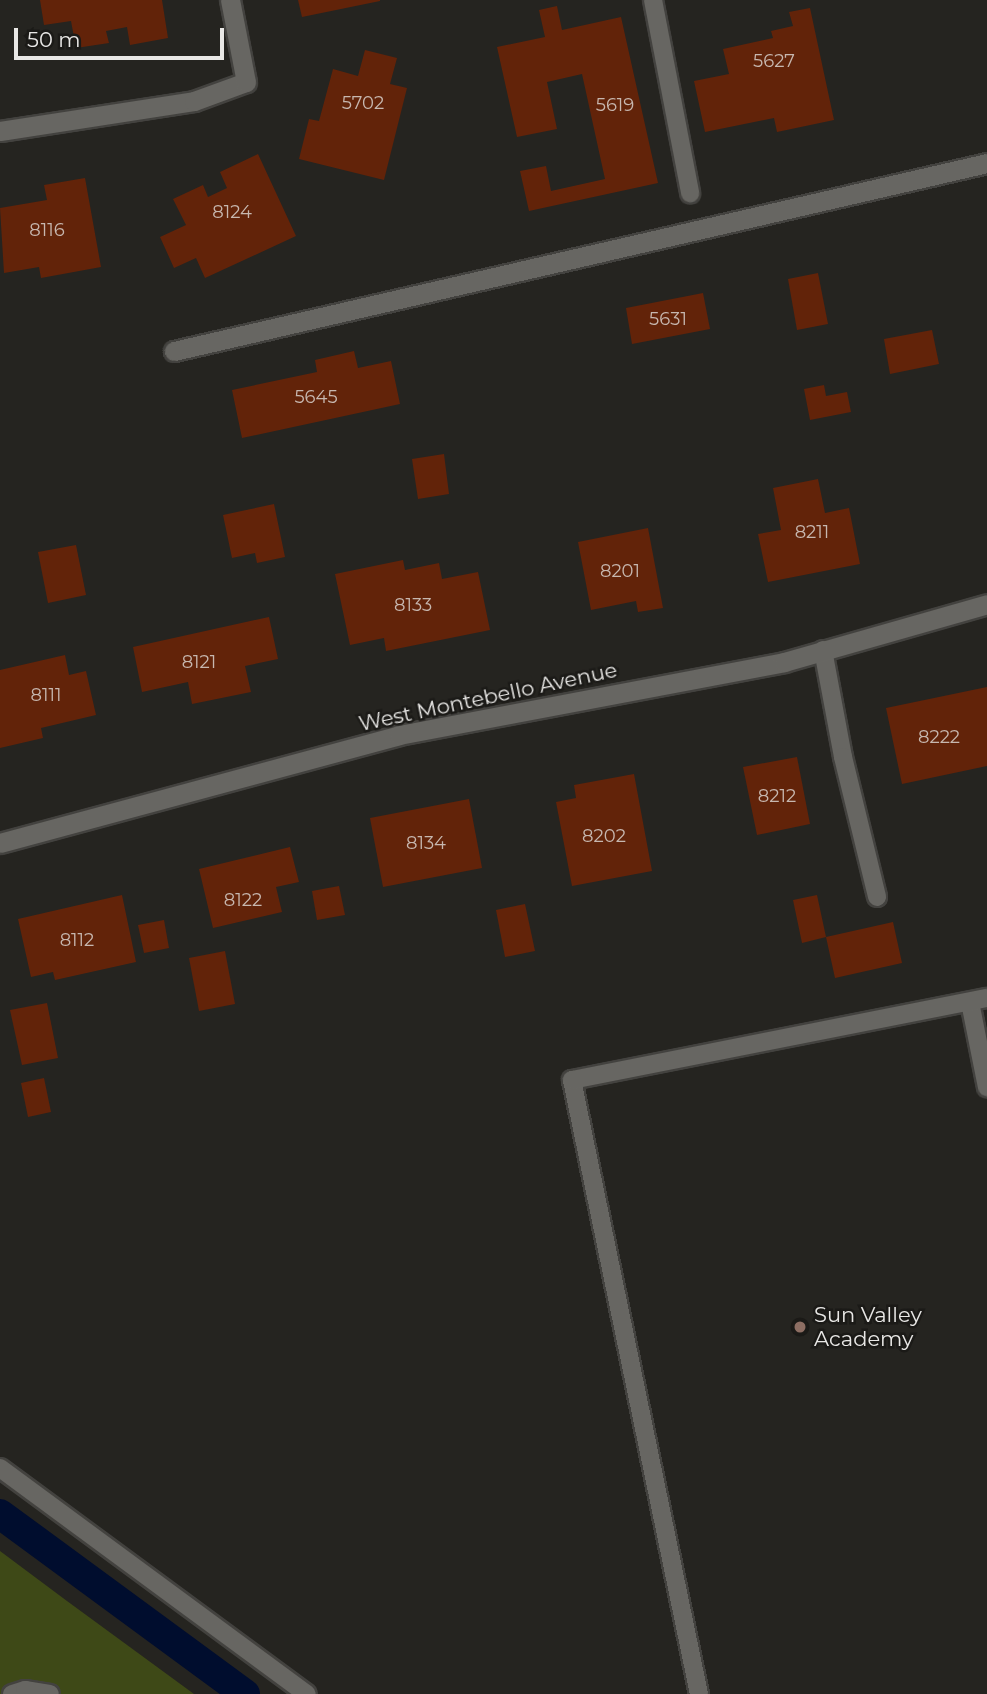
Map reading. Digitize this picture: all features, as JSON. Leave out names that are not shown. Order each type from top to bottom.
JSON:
[{"type":"street","points":[[0,131],[194,101],[246,82],[230,0]]},
{"type":"street","points":[[174,351],[987,163]]},
{"type":"street","name":"West Montebello Avenue","points":[[0,843],[399,735],[710,677],[823,650],[987,604]]},
{"type":"lane","points":[[653,0],[690,193]]},
{"type":"lane","points":[[823,650],[843,757],[877,897]]},
{"type":"lane","points":[[699,1694],[572,1080],[978,1000],[987,1087]]},
{"type":"lane","points":[[0,1468],[307,1694]]},
{"type":"lane","points":[[12,1694],[26,1690],[50,1694]]},
{"type":"green space","points":[[0,1551],[67,1601],[194,1694],[0,1694]]},
{"type":"building","points":[[40,0],[162,0],[168,38],[130,45],[127,27],[106,31],[109,43],[76,48],[71,21],[44,25]]},
{"type":"building","points":[[298,0],[380,0],[380,1],[302,17]]},
{"type":"building","points":[[557,6],[562,30],[621,17],[658,183],[529,211],[520,171],[546,166],[551,191],[605,179],[582,74],[547,82],[557,129],[517,137],[497,47],[545,37],[539,10]]},
{"type":"building","points":[[810,8],[834,120],[777,132],[774,118],[705,132],[694,81],[729,74],[723,49],[773,38],[771,31],[793,26],[789,12]]},
{"type":"building","points":[[365,50],[397,58],[390,84],[407,88],[384,180],[299,159],[309,119],[319,121],[333,69],[358,76]]},
{"type":"building","points":[[258,154],[296,236],[205,278],[196,258],[174,268],[160,237],[186,225],[173,199],[203,185],[208,197],[227,188],[220,172]]},
{"type":"building","points":[[85,178],[101,267],[41,278],[39,267],[4,273],[0,208],[47,200],[44,185]]},
{"type":"building","points":[[818,273],[828,324],[797,330],[788,279]]},
{"type":"building","points":[[703,293],[710,329],[632,344],[626,308]]},
{"type":"building","points":[[932,330],[939,364],[890,374],[884,339]]},
{"type":"building","points":[[354,351],[358,368],[391,361],[400,404],[242,438],[232,390],[317,372],[315,360]]},
{"type":"building","points":[[824,385],[826,396],[847,392],[851,412],[810,420],[804,389]]},
{"type":"building","points":[[444,454],[449,494],[418,499],[412,459]]},
{"type":"building","points":[[818,479],[825,513],[849,508],[860,564],[768,582],[758,534],[781,530],[773,488]]},
{"type":"building","points":[[274,504],[285,557],[257,563],[255,553],[232,558],[223,515]]},
{"type":"building","points":[[648,528],[663,608],[638,612],[636,601],[591,610],[578,542]]},
{"type":"building","points":[[76,545],[86,595],[48,603],[38,552]]},
{"type":"building","points":[[403,560],[405,570],[439,563],[442,579],[478,572],[490,630],[386,651],[384,638],[350,645],[335,574]]},
{"type":"building","points":[[269,617],[278,659],[245,666],[251,692],[192,704],[188,682],[142,692],[133,647]]},
{"type":"building","points":[[65,655],[69,675],[86,671],[96,715],[41,728],[43,738],[0,748],[0,670]]},
{"type":"building","points":[[987,687],[987,766],[902,784],[886,708]]},
{"type":"building","points":[[797,757],[810,824],[757,835],[743,767]]},
{"type":"building","points":[[634,774],[652,871],[572,886],[556,802],[576,798],[574,785]]},
{"type":"building","points":[[469,799],[482,868],[383,887],[370,818]]},
{"type":"building","points":[[290,847],[299,882],[276,887],[282,912],[213,928],[199,869]]},
{"type":"building","points":[[339,886],[345,915],[317,920],[312,891]]},
{"type":"building","points":[[122,895],[136,962],[55,980],[53,972],[31,977],[18,919]]},
{"type":"building","points":[[817,895],[826,937],[802,943],[793,900]]},
{"type":"building","points":[[525,904],[535,951],[505,957],[496,910]]},
{"type":"building","points":[[164,920],[169,948],[144,953],[138,925]]},
{"type":"building","points":[[893,922],[902,963],[835,978],[826,937]]},
{"type":"building","points":[[225,951],[235,1004],[199,1011],[189,958]]},
{"type":"building","points":[[47,1003],[58,1058],[22,1065],[10,1010]]},
{"type":"building","points":[[44,1078],[51,1112],[28,1117],[21,1083]]},
{"type":"waterway","points":[[0,1514],[245,1694]]},
{"type":"place","name":"Sun Valley Academy","points":[[800,1327]]}]
